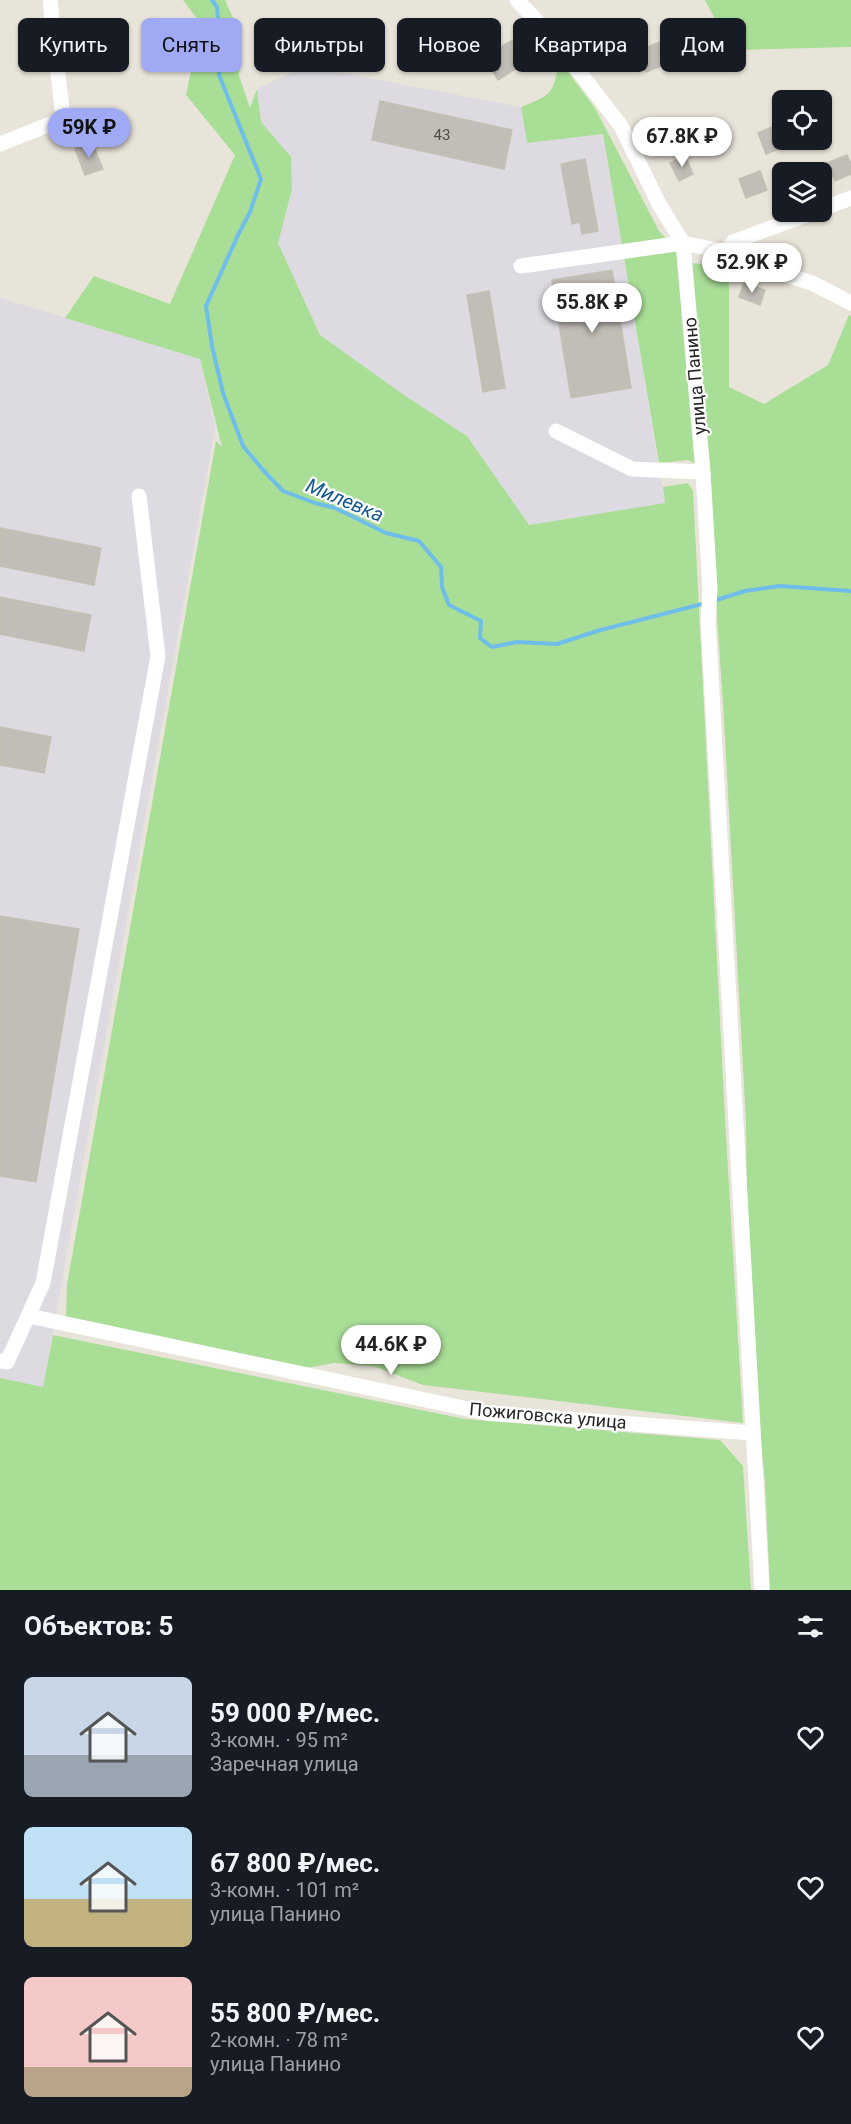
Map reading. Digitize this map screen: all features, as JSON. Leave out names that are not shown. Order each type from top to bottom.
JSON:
[{"type":"street","points":[[0,144],[63,119],[50,0]]},
{"type":"street","name":"улица Панино","points":[[517,0],[553,38],[621,126],[658,204],[683,243],[704,472],[710,589],[708,621],[762,1590]]},
{"type":"street","points":[[832,205],[851,198]]},
{"type":"street","points":[[726,252],[733,242],[787,222]]},
{"type":"street","points":[[521,266],[683,243],[726,252],[764,268],[812,283],[851,303]]},
{"type":"street","points":[[556,431],[632,469],[704,472]]},
{"type":"street","points":[[0,1361],[7,1362],[43,1283],[158,657],[139,496]]},
{"type":"street","name":"Пожиговска улица","points":[[31,1312],[487,1413],[752,1433]]},
{"type":"shaded area","points":[[292,72],[337,72],[521,107],[527,143],[603,134],[665,503],[529,525],[467,436],[404,395],[320,335],[278,243],[292,190],[291,157],[261,122],[257,89]]},
{"type":"shaded area","points":[[0,298],[200,359],[215,428],[43,1387],[0,1378]]},
{"type":"green space","points":[[183,0],[225,0],[233,18],[196,18]]},
{"type":"green space","points":[[705,0],[851,0],[851,47],[746,50],[746,18],[714,18]]},
{"type":"green space","points":[[191,72],[239,72],[250,108],[257,89],[261,122],[291,157],[292,190],[278,243],[320,335],[404,395],[467,436],[529,525],[665,503],[663,487],[688,483],[693,491],[743,1423],[423,1385],[373,1366],[334,1363],[301,1369],[164,1337],[66,1319],[67,1285],[216,441],[222,447],[200,359],[65,318],[94,276],[170,304],[235,155],[186,95]]},
{"type":"green space","points":[[557,72],[568,72],[595,108],[659,231],[691,263],[729,267],[729,387],[764,404],[828,365],[849,315],[851,316],[851,1590],[770,1590],[765,1482],[748,1319],[746,1122],[723,703],[707,469],[688,460],[659,463],[603,134],[527,143],[521,107],[545,96],[555,80]]},
{"type":"green space","points":[[53,1335],[465,1419],[720,1440],[743,1466],[751,1590],[0,1590],[0,1378],[43,1387]]},
{"type":"building","points":[[513,40],[513,71],[498,80],[493,72],[501,72],[501,47]]},
{"type":"building","points":[[660,42],[660,66],[648,71],[648,47]]},
{"type":"building","points":[[380,101],[512,130],[504,169],[372,140]]},
{"type":"building","points":[[772,127],[772,150],[776,150],[766,154],[758,133]]},
{"type":"building","points":[[92,142],[103,169],[85,175],[75,149]]},
{"type":"building","points":[[847,155],[851,164],[851,174],[835,181],[832,174],[832,162],[830,162]]},
{"type":"building","points":[[685,156],[693,174],[679,181],[670,163]]},
{"type":"building","points":[[585,159],[598,231],[582,234],[580,222],[572,224],[561,164]]},
{"type":"building","points":[[760,171],[767,190],[746,198],[739,179]]},
{"type":"building","points":[[612,270],[631,388],[571,398],[552,280]]},
{"type":"building","points":[[744,283],[765,290],[760,305],[739,297]]},
{"type":"building","points":[[489,291],[505,388],[483,392],[467,295]]},
{"type":"building","points":[[0,528],[101,548],[94,585],[0,566]]},
{"type":"building","points":[[0,597],[91,615],[84,651],[0,634]]},
{"type":"building","points":[[0,727],[51,737],[44,773],[0,765]]},
{"type":"building","points":[[0,916],[79,929],[36,1182],[0,1176]]},
{"type":"waterway","name":"Милевка","points":[[212,0],[217,7],[220,42],[219,75],[261,179],[250,212],[206,306],[223,393],[243,446],[283,491],[335,508],[386,533],[419,541],[441,567],[442,587],[449,605],[481,621],[480,638],[492,647],[517,642],[557,644],[597,631],[706,603]]},
{"type":"waterway","name":"Милевка","points":[[713,601],[745,591],[780,586],[851,591]]}]
